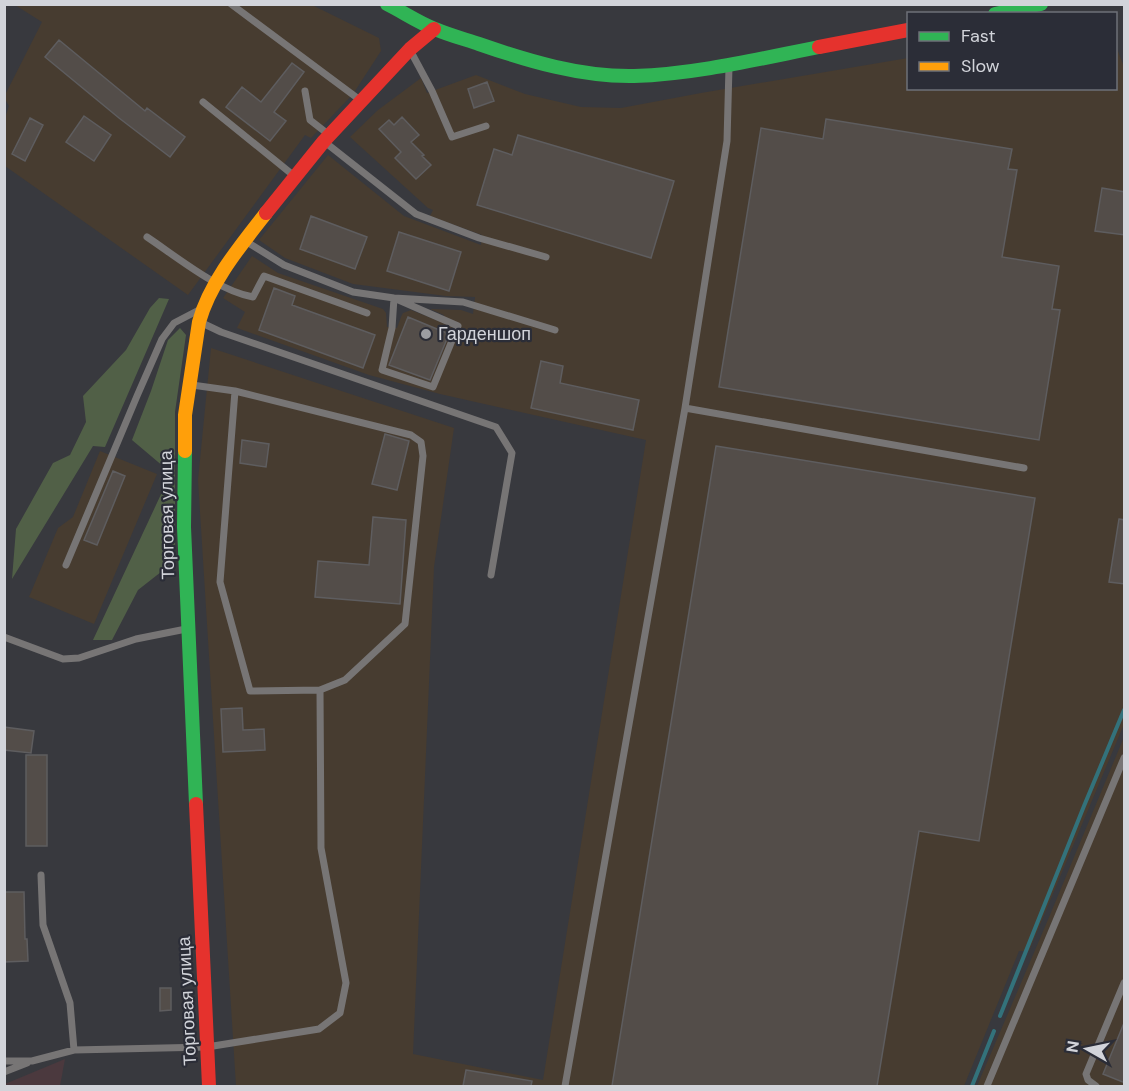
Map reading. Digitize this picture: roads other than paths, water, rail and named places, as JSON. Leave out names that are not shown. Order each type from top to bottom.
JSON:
[{"type":"street","points":[[387,4],[434,28],[538,63],[598,75],[669,74],[907,30]]},
{"type":"street","points":[[1004,12],[1041,4]]},
{"type":"street","name":"Торговая улица","points":[[209,1086],[184,526],[185,415],[199,322],[203,308],[216,283],[244,241],[295,176],[410,49],[434,28]]},
{"type":"lane","points":[[231,4],[362,101]]},
{"type":"lane","points":[[410,49],[452,137],[486,126]]},
{"type":"lane","points":[[566,1086],[685,408],[727,141],[729,64]]},
{"type":"lane","points":[[305,91],[309,120],[327,139],[416,214],[479,238],[546,257]]},
{"type":"lane","points":[[203,102],[295,176]]},
{"type":"lane","points":[[147,237],[216,283],[241,295],[253,297],[264,276],[367,313]]},
{"type":"lane","points":[[244,241],[284,265],[353,292],[394,298],[464,302],[555,330]]},
{"type":"lane","points":[[394,298],[458,326],[433,387],[382,370],[392,328],[394,298]]},
{"type":"lane","points":[[66,565],[162,339],[174,323],[203,308]]},
{"type":"lane","points":[[199,322],[221,332],[496,427],[512,453],[491,575]]},
{"type":"lane","points":[[190,385],[235,392],[411,435],[421,442],[423,456],[405,624],[345,680],[320,690],[249,691],[220,582],[235,392]]},
{"type":"lane","points":[[685,408],[1024,468]]},
{"type":"lane","points":[[4,637],[63,659],[79,658],[136,639],[188,629]]},
{"type":"lane","points":[[4,1072],[32,1061],[74,1050],[207,1047],[319,1029],[340,1013],[346,983],[321,848],[320,690]]},
{"type":"lane","points":[[987,1086],[1125,758]]},
{"type":"lane","points":[[41,875],[43,925],[70,1003],[74,1050]]},
{"type":"lane","points":[[1096,1086],[1088,1080],[1086,1074],[1125,983]]},
{"type":"lane","points":[[4,1061],[32,1061]]},
{"type":"waterway","points":[[1000,1016],[1124,710]]},
{"type":"waterway","points":[[972,1086],[994,1031]]},
{"type":"place","name":"Гарденшоп","points":[[426,334]]}]
